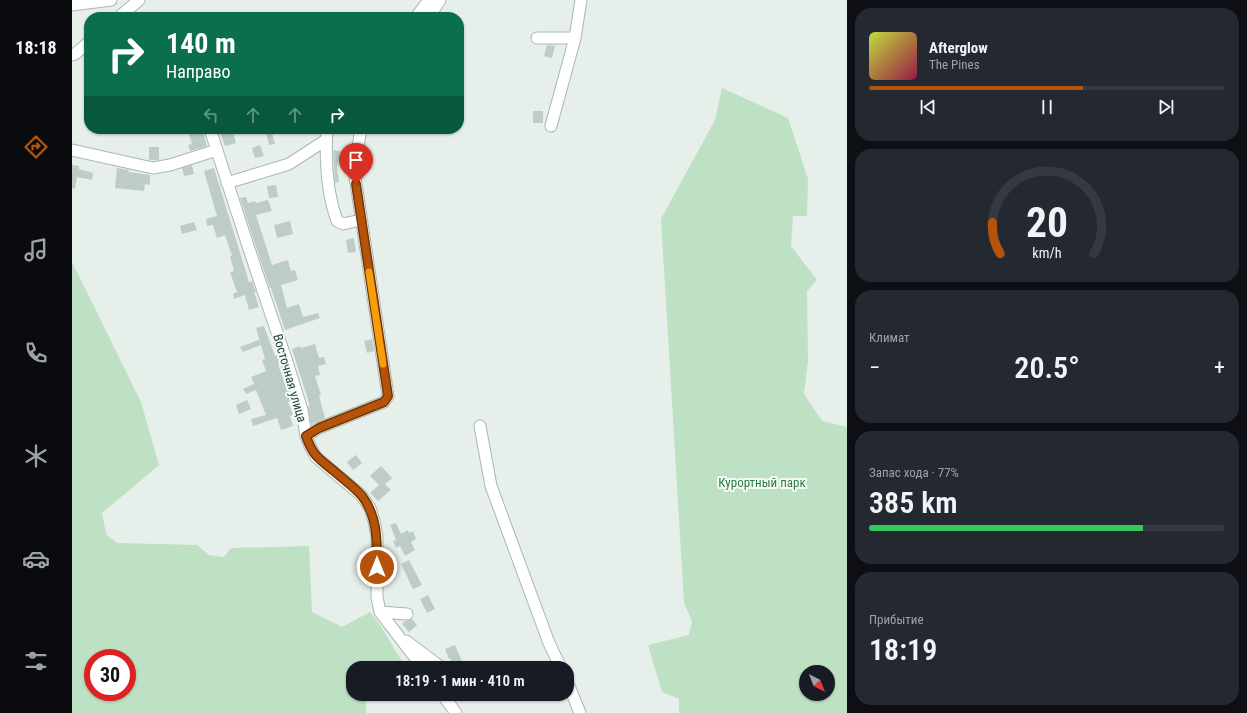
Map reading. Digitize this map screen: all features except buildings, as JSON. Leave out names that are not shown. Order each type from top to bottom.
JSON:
[{"type":"street","points":[[72,5],[111,0]]},
{"type":"street","points":[[124,12],[139,0]]},
{"type":"street","points":[[420,12],[429,0]]},
{"type":"street","points":[[432,12],[440,0]]},
{"type":"street","points":[[551,126],[575,38],[581,0]]},
{"type":"street","points":[[537,38],[575,38]]},
{"type":"street","points":[[72,55],[84,46]]},
{"type":"street","name":"Восточная улица","points":[[212,134],[302,410],[306,436],[316,457],[361,495],[370,508],[377,537],[377,597],[380,612],[418,661]]},
{"type":"street","points":[[327,134],[330,189],[333,210],[337,221],[343,224],[361,220]]},
{"type":"street","points":[[227,183],[289,164],[327,134]]},
{"type":"street","points":[[306,436],[319,428],[384,402],[388,396],[354,170],[360,134]]},
{"type":"street","points":[[72,150],[153,168],[170,165],[217,150]]},
{"type":"street","points":[[480,426],[491,486],[549,644],[558,661]]},
{"type":"street","points":[[380,612],[407,614]]},
{"type":"street","points":[[399,637],[410,643],[433,661]]},
{"type":"street","points":[[574,698],[580,713]]},
{"type":"street","points":[[447,701],[456,713]]},
{"type":"green space","name":"Курортный парк","points":[[722,88],[788,118],[808,179],[807,216],[793,216],[791,246],[817,280],[807,291],[808,361],[804,394],[822,421],[847,427],[847,713],[679,713],[679,699],[662,692],[648,645],[689,635],[692,621],[684,603],[661,219],[715,120]]},
{"type":"green space","points":[[72,262],[141,402],[159,465],[102,513],[106,534],[117,543],[197,545],[209,555],[224,557],[231,548],[309,546],[312,612],[342,627],[370,612],[380,625],[402,661],[346,661],[346,701],[366,701],[366,713],[72,713]]},
{"type":"slow traffic","points":[[369,272],[383,364]]},
{"type":"route","points":[[356,184],[378,338],[388,396],[384,402],[319,428],[306,436],[316,457],[361,495],[370,508],[377,537],[377,567]]}]
